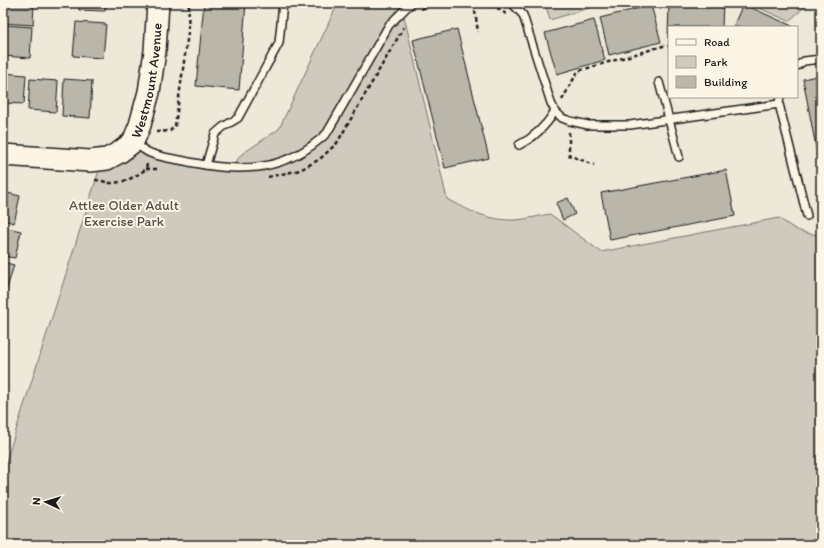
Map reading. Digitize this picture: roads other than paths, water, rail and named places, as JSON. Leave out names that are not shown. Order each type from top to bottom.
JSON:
[{"type":"street","name":"Westmount Avenue","points":[[3,154],[90,161],[106,158],[120,152],[133,142],[140,125],[148,92],[155,51],[158,3]]},
{"type":"lane","points":[[206,165],[215,134],[238,118],[279,43],[283,3]]},
{"type":"lane","points":[[133,142],[150,153],[206,165],[234,169],[262,167],[282,162],[303,152],[327,133],[390,26],[412,3]]},
{"type":"lane","points":[[512,3],[522,15],[555,111],[562,118],[570,121],[588,125],[630,125],[780,101],[807,216]]},
{"type":"lane","points":[[798,65],[804,61],[821,59]]},
{"type":"lane","points":[[659,82],[679,157]]},
{"type":"lane","points":[[519,145],[532,138],[544,127],[555,111]]},
{"type":"park label","name":"Attlee Older Adult Exercise Park","points":[[124,214]]}]
